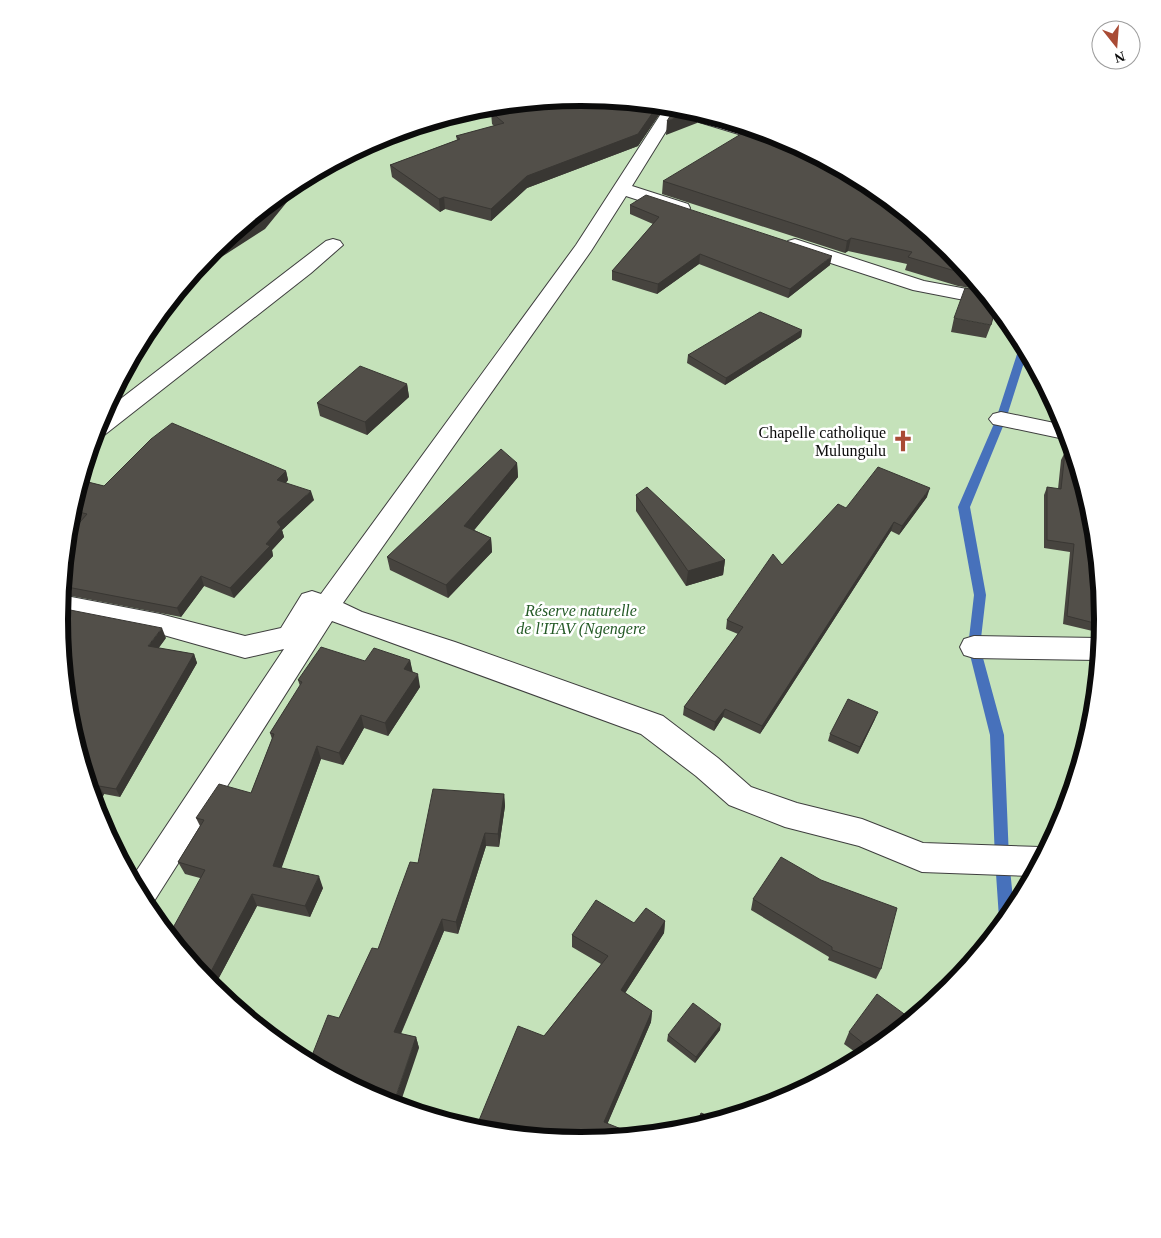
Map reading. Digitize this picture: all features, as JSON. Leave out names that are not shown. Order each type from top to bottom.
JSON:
[{"type":"street","points":[[144,888],[326,608],[382,530],[426,464],[584,247],[620,188],[670,114]]},
{"type":"street","points":[[620,188],[695,212]]},
{"type":"street","points":[[778,239],[920,286],[979,297]]},
{"type":"street","points":[[108,420],[142,392],[286,284],[333,245]]},
{"type":"street","points":[[1001,419],[1057,432]]},
{"type":"street","points":[[68,607],[160,624],[246,647],[290,637],[312,601],[352,619],[445,650],[652,725],[707,767],[740,796],[796,817],[862,833],[922,857],[1033,862]]},
{"type":"street","points":[[974,646],[1092,650]]},
{"type":"green space","name":"Réserve naturelle de l'ITAV (Ngengere","points":[[547,107],[614,107],[647,110],[713,123],[745,133],[777,145],[837,175],[866,192],[919,233],[966,281],[987,307],[1025,362],[1041,392],[1066,454],[1076,486],[1084,519],[1094,619],[1089,686],[1084,719],[1066,784],[1041,846],[1025,876],[1007,904],[966,957],[919,1005],[893,1026],[866,1046],[807,1079],[777,1093],[713,1115],[647,1128],[614,1131],[580,1132],[514,1128],[448,1115],[416,1105],[384,1093],[324,1063],[295,1046],[242,1005],[195,957],[174,931],[136,876],[120,846],[95,784],[85,752],[77,719],[69,653],[69,585],[72,552],[77,519],[95,454],[120,392],[136,362],[154,334],[195,281],[242,233],[268,212],[295,192],[354,159],[384,145],[448,123],[514,110]]},
{"type":"building","points":[[580,106],[654,111],[638,134],[527,176],[491,209],[444,197],[439,199],[390,165],[460,139],[456,136],[504,123],[493,114],[547,107]]},
{"type":"building","points":[[671,114],[681,116],[667,121]]},
{"type":"building","points":[[743,133],[807,159],[866,192],[919,233],[957,272],[908,257],[912,252],[851,238],[847,241],[663,181]]},
{"type":"building","points":[[646,195],[832,256],[790,289],[700,254],[658,284],[612,271],[659,217],[630,205]]},
{"type":"building","points":[[965,288],[973,290],[994,316],[991,325],[954,318]]},
{"type":"building","points":[[760,312],[802,330],[726,378],[688,355]]},
{"type":"building","points":[[360,366],[407,384],[365,422],[317,403]]},
{"type":"building","points":[[172,423],[286,471],[277,480],[311,491],[277,522],[281,527],[266,544],[270,546],[230,588],[201,576],[177,608],[69,587],[76,527],[87,514],[79,512],[86,482],[104,486],[151,439]]},
{"type":"building","points":[[501,449],[517,463],[464,526],[491,538],[446,585],[387,557]]},
{"type":"building","points":[[1065,452],[1084,519],[1089,552],[1094,623],[1067,616],[1074,544],[1047,540],[1047,487],[1061,489]]},
{"type":"building","points":[[878,467],[930,488],[902,526],[894,522],[762,726],[725,709],[715,722],[684,707],[743,627],[727,620],[773,554],[782,565],[838,504],[846,508]]},
{"type":"building","points":[[647,487],[725,560],[688,571],[636,495]]},
{"type":"building","points":[[68,610],[162,628],[148,646],[194,654],[116,789],[99,786],[97,789],[77,719],[69,653]]},
{"type":"building","points":[[321,647],[365,661],[374,648],[410,660],[404,669],[418,674],[385,723],[361,715],[339,753],[317,746],[273,866],[319,876],[305,906],[252,894],[210,973],[172,929],[205,870],[178,862],[204,820],[196,818],[219,784],[251,793],[274,734],[270,733],[302,682],[298,680]]},
{"type":"building","points":[[848,699],[878,712],[860,747],[830,734]]},
{"type":"building","points":[[433,789],[504,794],[498,834],[485,833],[456,922],[442,919],[394,1032],[416,1037],[396,1097],[354,1079],[312,1056],[328,1015],[339,1018],[372,948],[378,949],[410,862],[418,863]]},
{"type":"building","points":[[781,857],[821,880],[897,908],[881,969],[832,950],[832,947],[753,899]]},
{"type":"building","points":[[596,900],[634,923],[646,908],[665,921],[621,990],[652,1011],[604,1122],[624,1130],[547,1131],[478,1122],[518,1026],[544,1036],[608,956],[572,935]]},
{"type":"building","points":[[877,994],[906,1015],[866,1046],[849,1032]]},
{"type":"building","points":[[693,1003],[721,1024],[696,1057],[668,1035]]},
{"type":"building","points":[[701,1113],[708,1116],[699,1118]]},
{"type":"waterway","points":[[1006,905],[997,735],[974,647],[980,595],[964,507],[1001,419],[1021,356]]},
{"type":"place","name":"Chapelle catholique Mulungulu","points":[[903,441]]}]
